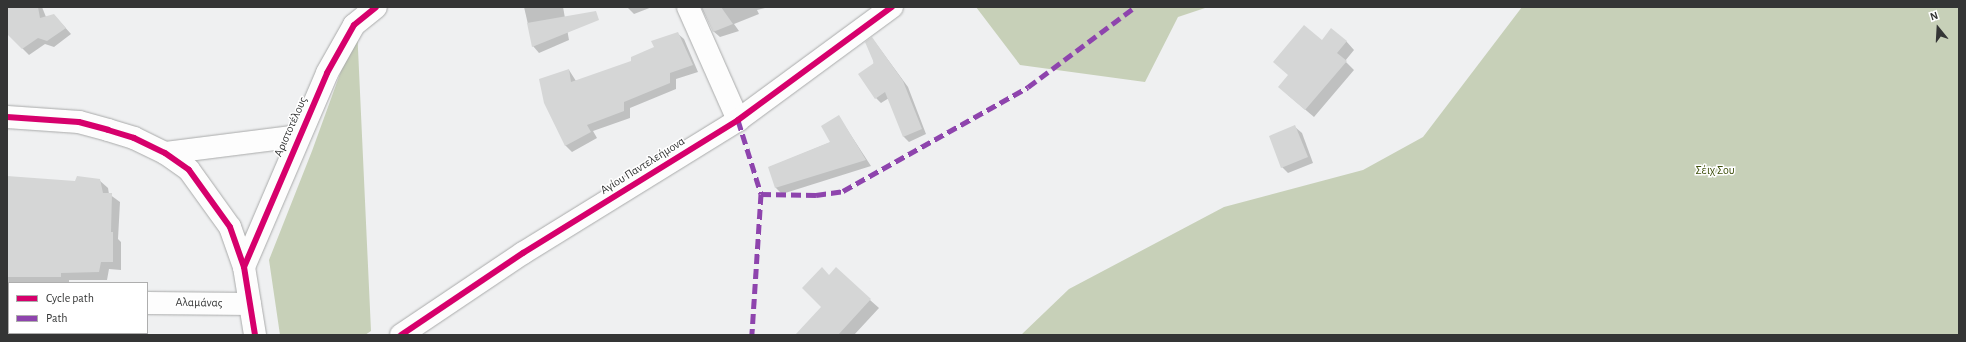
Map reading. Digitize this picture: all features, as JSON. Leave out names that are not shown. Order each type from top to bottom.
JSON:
[{"type":"street","name":"Αριστοτέλους","points":[[244,267],[327,73],[354,25],[376,7]]},
{"type":"street","points":[[688,7],[738,120]]},
{"type":"street","name":"Αγίου Παντελεήμονα","points":[[401,335],[523,253],[738,120],[892,7]]},
{"type":"street","points":[[7,117],[79,122],[134,138],[165,153],[189,170],[230,227],[244,267],[255,335]]},
{"type":"street","name":"Αριστοτέλους","points":[[165,153],[299,136]]},
{"type":"street","name":"Αλαμάνας","points":[[148,302],[250,304]]},
{"type":"green space","points":[[976,7],[1208,7],[1178,17],[1145,82],[1020,65]]},
{"type":"green space","name":"Σέιχ Σου","points":[[1522,7],[1959,7],[1959,335],[1021,335],[1069,289],[1224,207],[1363,170],[1423,137]]},
{"type":"green space","points":[[357,27],[371,331],[365,335],[280,335],[269,260],[312,151]]},
{"type":"building","points":[[7,7],[38,7],[40,18],[54,14],[66,28],[47,41],[38,38],[22,49],[7,34]]},
{"type":"building","points":[[702,7],[721,7],[733,24],[713,32]]},
{"type":"building","points":[[596,11],[599,20],[532,47],[527,23]]},
{"type":"building","points":[[1304,25],[1322,40],[1331,28],[1347,41],[1337,53],[1347,61],[1305,110],[1278,87],[1288,75],[1273,62]]},
{"type":"building","points":[[678,32],[693,65],[670,73],[670,83],[624,102],[624,111],[587,125],[591,132],[565,146],[544,103],[539,79],[569,69],[571,82],[631,61],[631,57],[654,47],[651,41]]},
{"type":"building","points":[[872,37],[903,81],[922,129],[903,137],[885,92],[875,99],[858,74],[874,63],[865,42]]},
{"type":"building","points":[[839,115],[866,160],[775,188],[768,167],[830,142],[821,126]]},
{"type":"building","points":[[1295,125],[1308,157],[1281,168],[1269,136]]},
{"type":"building","points":[[7,176],[75,181],[77,176],[100,179],[103,193],[112,193],[111,232],[113,232],[113,262],[101,262],[99,272],[61,273],[61,277],[7,277]]},
{"type":"building","points":[[822,267],[829,275],[836,267],[871,299],[838,335],[795,335],[821,307],[802,288]]},
{"type":"marked path","points":[[761,194],[816,195],[843,191],[1028,87],[1135,7]]},
{"type":"marked path","points":[[738,120],[761,194],[752,335]]},
{"type":"cycle path","points":[[244,267],[327,73],[354,25],[376,7]]},
{"type":"cycle path","points":[[401,335],[523,253],[738,120],[892,7]]},
{"type":"cycle path","points":[[7,117],[79,122],[108,130],[134,138],[165,153],[189,170],[230,227],[244,267],[255,335]]}]
